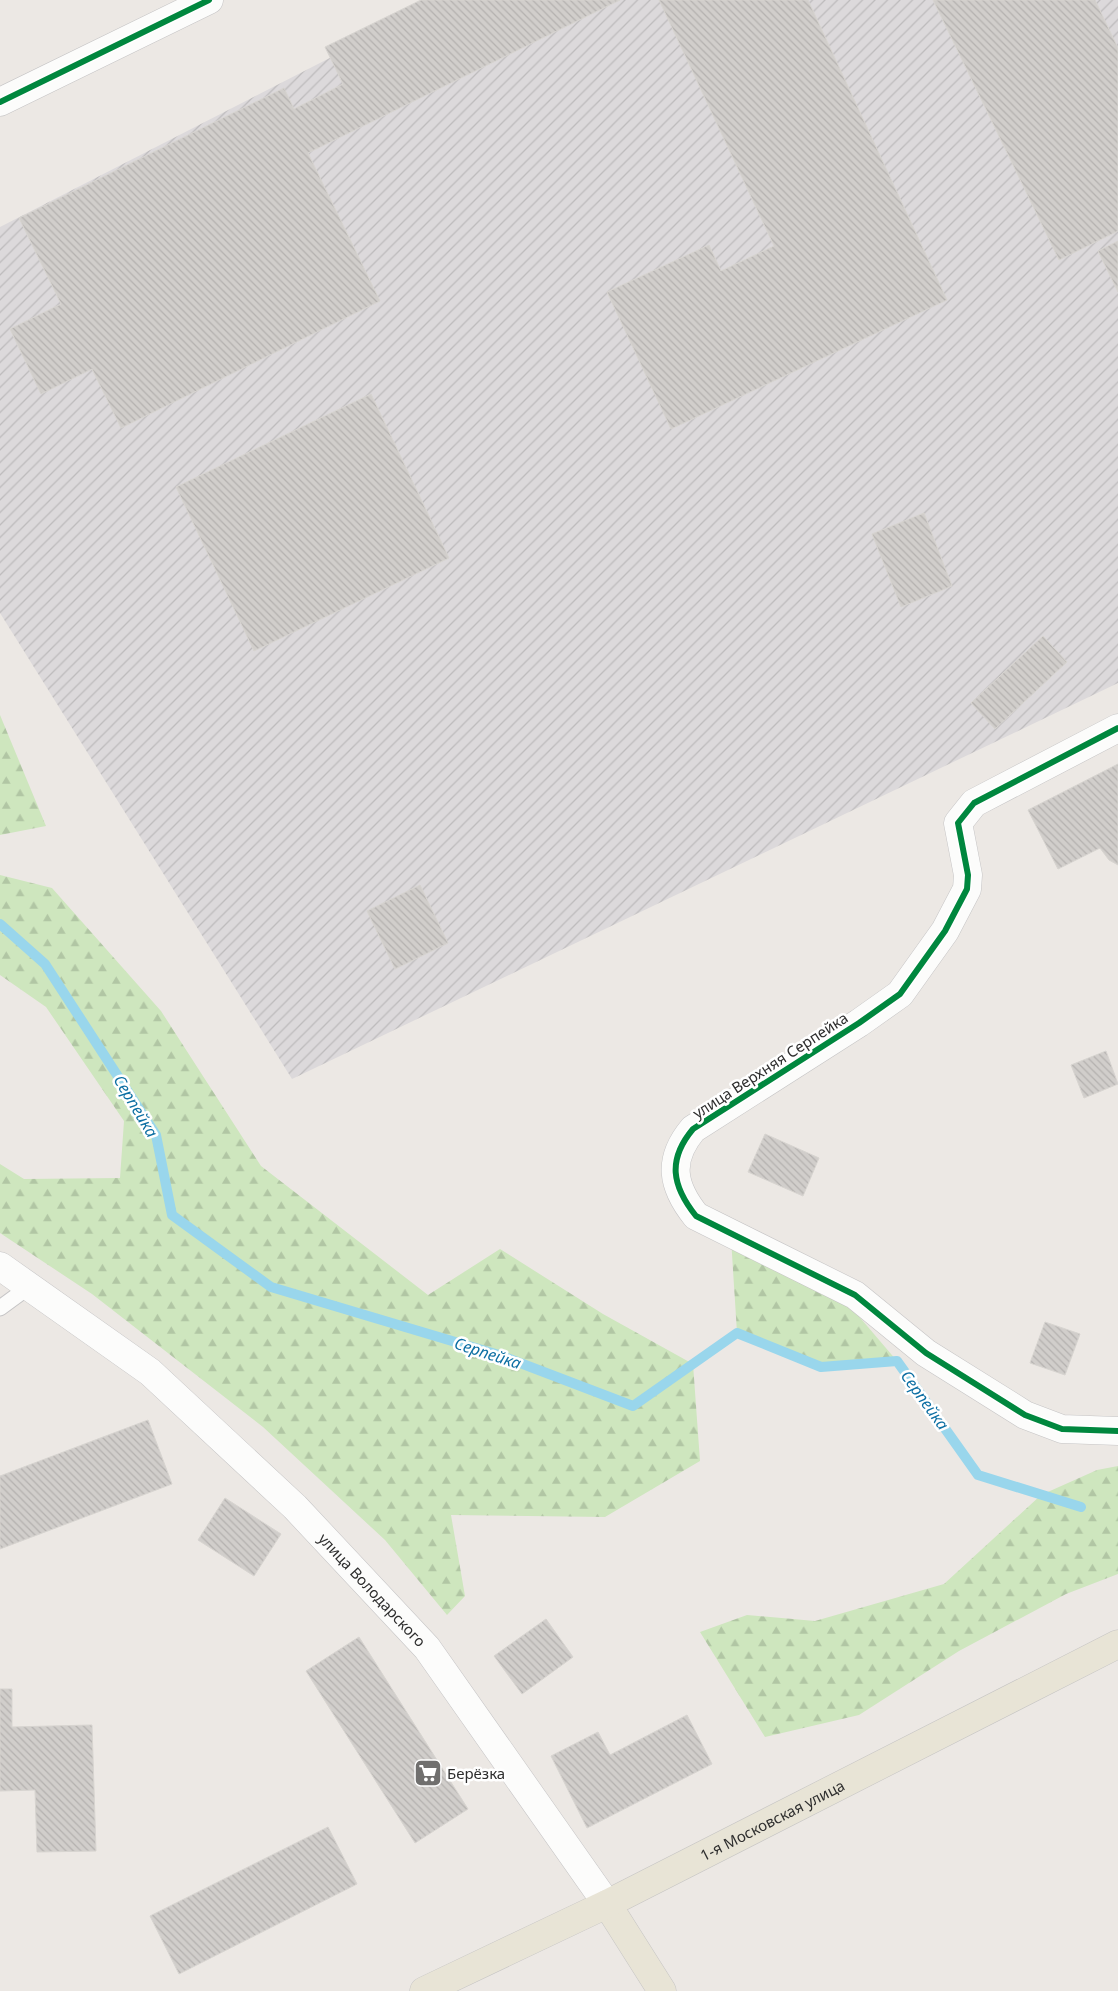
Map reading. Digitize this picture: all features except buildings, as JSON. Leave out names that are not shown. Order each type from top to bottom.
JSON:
[{"type":"main road","name":"1-я Московская улица","points":[[424,1991],[607,1904],[1118,1644]]},
{"type":"main road","name":"улица Володарского","points":[[607,1904],[662,1991]]},
{"type":"street","points":[[0,102],[209,0]]},
{"type":"street","name":"улица Верхняя Серпейка","points":[[1118,728],[974,803],[958,823],[968,875],[967,889],[945,932],[900,994],[859,1023],[693,1129],[677,1154],[675,1175],[686,1204],[696,1216],[854,1295],[926,1353],[1025,1415],[1062,1429],[1118,1431]]},
{"type":"street","name":"улица Володарского","points":[[0,1266],[150,1372],[302,1514],[427,1648],[607,1904]]},
{"type":"lane","points":[[0,1308],[30,1286]]},
{"type":"shaded area","points":[[443,0],[1118,0],[1118,683],[292,1079],[0,613],[0,227]]},
{"type":"green space","points":[[0,715],[46,826],[0,835]]},
{"type":"green space","points":[[0,875],[52,888],[161,1011],[261,1166],[428,1295],[500,1249],[603,1314],[693,1364],[700,1461],[605,1517],[451,1515],[465,1596],[447,1615],[385,1540],[263,1427],[92,1294],[0,1233],[0,1164],[24,1179],[120,1178],[124,1121],[46,1007],[0,975]]},
{"type":"green space","points":[[731,1238],[839,1293],[897,1361],[821,1367],[737,1333]]},
{"type":"green space","points":[[1118,1466],[1118,1574],[1066,1594],[959,1651],[859,1715],[765,1737],[700,1632],[747,1615],[815,1621],[944,1584],[1041,1495],[1097,1470]]},
{"type":"waterway","name":"Серпейка","points":[[0,924],[45,964],[156,1135],[172,1215],[271,1287],[499,1355],[633,1406],[737,1333],[821,1367],[897,1361],[978,1475],[1081,1507]]},
{"type":"cycle path","points":[[0,102],[209,0]]},
{"type":"cycle path","points":[[1118,728],[974,803],[958,823],[968,875],[967,889],[945,931],[900,994],[859,1023],[693,1129],[679,1151],[676,1162],[676,1173],[682,1194],[696,1216],[855,1295],[926,1353],[1025,1415],[1062,1429],[1118,1431]]},
{"type":"place","name":"Берёзка","points":[[428,1773]]}]
